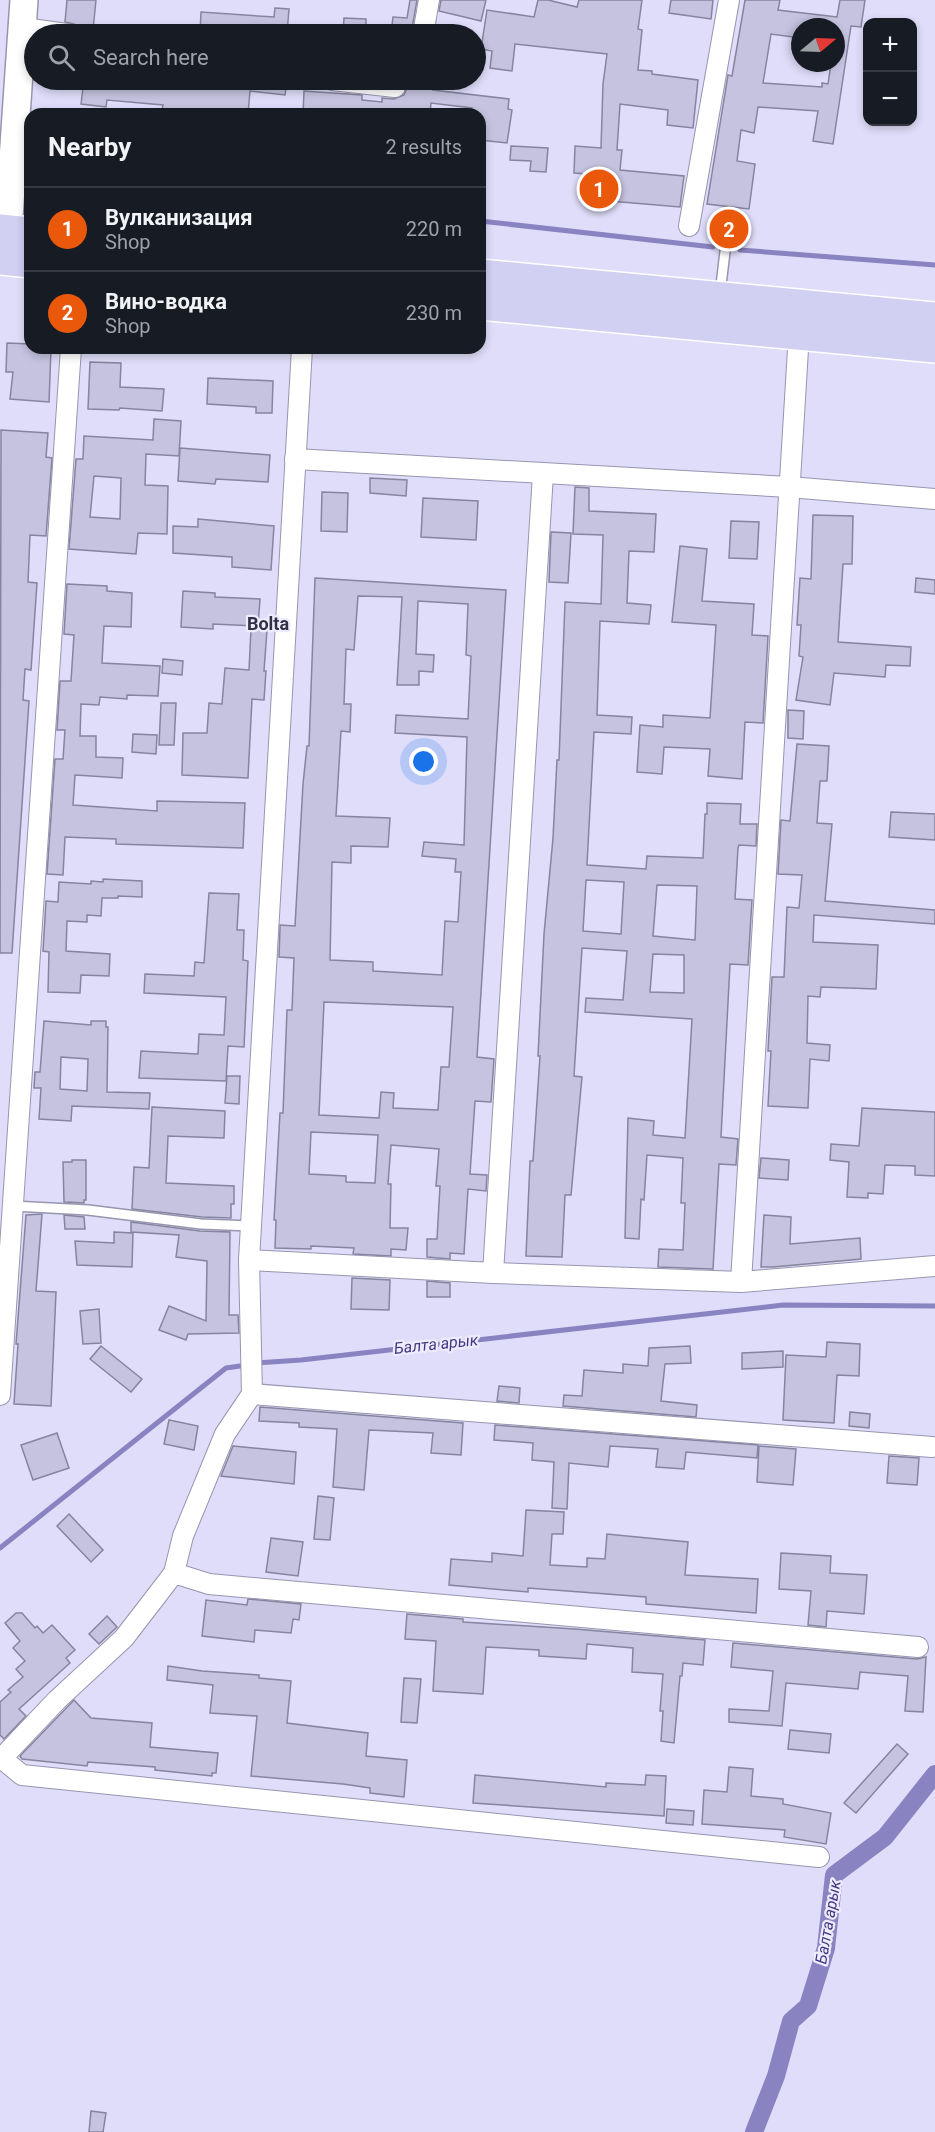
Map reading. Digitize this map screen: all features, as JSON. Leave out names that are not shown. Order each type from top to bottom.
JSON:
[{"type":"highway","points":[[10,239],[24,254]]},
{"type":"highway","points":[[486,277],[935,319]]},
{"type":"highway","points":[[486,304],[935,346]]},
{"type":"street","points":[[10,239],[24,0]]},
{"type":"street","points":[[425,24],[429,0]]},
{"type":"street","points":[[689,226],[729,0]]},
{"type":"street","points":[[741,1282],[799,333]]},
{"type":"street","points":[[0,1395],[5,1245],[13,1206],[70,354]]},
{"type":"street","points":[[302,354],[249,1260],[252,1394],[225,1434],[183,1536],[174,1573],[124,1638],[57,1700],[1,1759],[22,1775],[819,1857]]},
{"type":"street","points":[[296,459],[789,487],[935,498]]},
{"type":"street","points":[[493,1273],[543,474]]},
{"type":"street","points":[[249,1260],[493,1273],[741,1282],[935,1266]]},
{"type":"street","points":[[252,1394],[932,1447]]},
{"type":"street","points":[[174,1573],[209,1584],[918,1647]]},
{"type":"lane","points":[[719,299],[728,226]]},
{"type":"lane","points":[[13,1206],[88,1210],[201,1224],[251,1226]]},
{"type":"building","points":[[67,0],[96,0],[94,24],[65,22]]},
{"type":"building","points":[[410,0],[417,0],[413,24],[392,24],[393,17],[407,18]]},
{"type":"building","points":[[441,0],[486,0],[481,21],[439,11]]},
{"type":"building","points":[[538,0],[577,7],[579,0],[642,0],[638,29],[642,30],[638,70],[698,80],[693,128],[667,125],[668,110],[620,104],[617,150],[622,150],[620,170],[684,176],[680,207],[598,200],[600,175],[574,173],[575,146],[601,148],[603,84],[607,54],[515,44],[512,71],[490,68],[492,51],[486,50],[485,24],[487,10],[534,17]]},
{"type":"building","points":[[671,0],[713,0],[711,19],[669,13]]},
{"type":"building","points":[[745,0],[780,0],[778,10],[837,17],[840,0],[865,0],[861,27],[851,26],[845,65],[845,18],[791,18],[791,37],[771,34],[763,83],[822,87],[822,83],[828,84],[830,72],[844,72],[833,144],[813,141],[818,111],[758,107],[754,133],[741,130],[737,161],[755,164],[749,209],[707,204],[728,75],[732,76]]},
{"type":"building","points":[[275,8],[289,9],[288,24],[200,24],[201,12],[274,17]]},
{"type":"building","points":[[344,18],[366,19],[366,24],[344,24]]},
{"type":"building","points":[[83,90],[286,90],[285,95],[250,91],[249,108],[162,108],[163,105],[107,100],[106,107],[81,104]]},
{"type":"building","points":[[406,90],[433,90],[509,99],[508,109],[512,110],[507,143],[486,141],[486,108],[431,103],[431,108],[303,108],[304,91],[362,95],[362,100],[382,102],[382,98],[394,99],[404,95]]},
{"type":"building","points":[[511,146],[548,148],[546,172],[530,171],[531,161],[510,160]]},
{"type":"building","points":[[7,343],[24,344],[24,354],[51,354],[49,402],[10,399],[13,372],[6,372]]},
{"type":"building","points":[[90,362],[121,363],[120,387],[164,389],[162,411],[120,408],[119,410],[88,409]]},
{"type":"building","points":[[208,378],[273,381],[272,413],[256,413],[256,407],[207,404]]},
{"type":"building","points":[[154,419],[181,421],[179,456],[146,454],[145,485],[168,486],[167,534],[138,533],[136,554],[69,549],[76,459],[83,459],[84,436],[153,440]],"holes":[[[94,476],[121,478],[120,519],[90,517]]]},
{"type":"building","points":[[1,430],[48,433],[46,457],[52,458],[46,536],[30,535],[28,582],[37,583],[31,670],[25,669],[23,700],[29,701],[12,953],[0,953]]},
{"type":"building","points":[[180,448],[270,455],[268,482],[216,479],[215,484],[178,481]]},
{"type":"building","points":[[370,478],[407,480],[406,496],[370,493]]},
{"type":"building","points":[[575,487],[589,488],[589,511],[656,514],[654,552],[629,551],[627,603],[651,605],[649,624],[600,621],[597,715],[632,717],[631,734],[594,732],[587,865],[646,869],[647,856],[703,858],[707,803],[741,804],[740,824],[757,824],[756,846],[739,845],[738,848],[735,899],[752,900],[748,965],[730,964],[721,1137],[738,1139],[736,1165],[719,1164],[713,1269],[658,1267],[659,1249],[683,1250],[685,1203],[681,1203],[683,1158],[647,1155],[644,1200],[641,1199],[639,1239],[625,1238],[628,1118],[654,1121],[653,1135],[685,1138],[692,1019],[585,1012],[586,998],[623,1000],[627,951],[582,948],[574,1076],[582,1077],[571,1195],[565,1195],[562,1257],[526,1256],[530,1161],[533,1161],[540,1056],[538,1056],[544,934],[553,838],[557,760],[559,760],[565,602],[601,604],[603,535],[573,534]],"holes":[[[586,880],[624,882],[621,934],[583,931]],[[657,885],[697,886],[695,940],[653,936]],[[653,954],[684,955],[684,993],[650,992]]]},
{"type":"building","points":[[322,492],[348,493],[347,532],[321,531]]},
{"type":"building","points":[[423,498],[478,501],[476,540],[421,537]]},
{"type":"building","points":[[813,515],[853,516],[852,564],[843,564],[838,642],[911,647],[910,666],[886,665],[885,677],[834,673],[830,705],[796,700],[803,657],[799,656],[801,625],[797,625],[800,578],[811,579]]},
{"type":"building","points":[[198,519],[274,526],[271,570],[232,567],[232,557],[173,553],[173,526],[198,527]]},
{"type":"building","points":[[731,521],[759,522],[757,559],[729,558]]},
{"type":"building","points":[[551,532],[571,533],[568,583],[549,582]]},
{"type":"building","points":[[680,546],[707,549],[702,601],[754,604],[752,635],[768,636],[763,723],[745,722],[742,779],[708,776],[710,749],[664,747],[662,774],[637,772],[640,725],[663,727],[663,715],[710,718],[716,625],[672,622]]},
{"type":"building","points":[[315,578],[506,590],[477,1057],[494,1059],[491,1102],[475,1101],[470,1174],[487,1175],[486,1191],[468,1189],[464,1254],[450,1253],[450,1259],[427,1257],[427,1239],[437,1239],[440,1186],[436,1186],[439,1149],[391,1145],[388,1184],[391,1184],[390,1228],[408,1228],[406,1250],[391,1249],[391,1256],[353,1254],[354,1248],[311,1246],[311,1249],[275,1248],[276,1220],[274,1220],[280,1113],[283,1113],[287,1010],[292,1010],[294,958],[279,957],[280,925],[295,926],[303,784],[307,746],[309,746]],"holes":[[[358,596],[402,597],[397,685],[419,685],[419,671],[433,672],[434,655],[416,654],[418,601],[468,604],[466,655],[471,656],[468,719],[396,715],[395,733],[467,737],[464,845],[424,842],[422,856],[456,859],[455,872],[461,872],[458,922],[445,921],[442,975],[373,971],[373,962],[330,960],[332,862],[351,863],[351,846],[388,847],[390,818],[336,816],[341,731],[350,732],[351,704],[344,704],[346,649],[354,650]],[[324,1002],[453,1007],[449,1067],[441,1067],[438,1110],[393,1108],[394,1093],[381,1092],[379,1118],[319,1115]],[[311,1132],[378,1135],[375,1183],[346,1182],[346,1176],[309,1174]]]},
{"type":"building","points":[[916,578],[935,580],[935,594],[915,592]]},
{"type":"building","points":[[67,584],[107,586],[107,591],[132,593],[131,627],[104,626],[102,663],[160,666],[158,696],[127,695],[127,699],[100,697],[99,705],[81,704],[80,736],[96,736],[96,757],[123,758],[122,778],[75,775],[73,805],[157,811],[157,801],[245,803],[243,848],[116,844],[116,839],[65,837],[63,875],[47,874],[55,759],[63,759],[65,730],[57,730],[60,681],[71,681],[74,635],[64,634]]},
{"type":"building","points":[[183,591],[215,593],[215,597],[260,599],[258,626],[213,624],[213,629],[181,627]]},
{"type":"building","points":[[251,629],[267,630],[264,700],[252,699],[248,778],[182,775],[183,733],[207,733],[209,703],[222,704],[225,668],[249,670]]},
{"type":"building","points":[[163,659],[183,661],[182,675],[162,673]]},
{"type":"building","points":[[161,703],[176,703],[174,745],[159,745]]},
{"type":"building","points":[[788,710],[804,711],[803,739],[788,738]]},
{"type":"building","points":[[133,734],[157,735],[156,754],[132,752]]},
{"type":"building","points":[[797,744],[829,746],[827,781],[820,781],[817,823],[832,824],[825,901],[935,910],[935,924],[814,915],[813,942],[878,945],[876,989],[821,987],[820,997],[808,996],[807,1043],[830,1045],[829,1061],[810,1059],[808,1108],[768,1106],[772,977],[784,977],[787,907],[799,908],[802,875],[778,874],[781,820],[790,821]]},
{"type":"building","points":[[891,812],[935,814],[935,840],[889,837]]},
{"type":"building","points":[[103,879],[142,881],[142,897],[102,898],[101,916],[87,915],[87,922],[67,921],[66,951],[110,954],[109,976],[81,975],[80,993],[48,992],[49,952],[43,951],[46,901],[58,902],[59,882],[91,884],[91,881],[103,882]]},
{"type":"building","points":[[209,893],[239,894],[237,930],[244,930],[243,960],[248,961],[244,1047],[228,1046],[226,1081],[139,1078],[141,1051],[198,1054],[199,1034],[224,1035],[226,997],[144,993],[145,974],[194,976],[195,962],[204,963]]},
{"type":"building","points":[[44,1021],[91,1025],[91,1021],[106,1021],[106,1027],[108,1027],[107,1092],[150,1093],[149,1109],[72,1106],[71,1121],[39,1119],[41,1088],[34,1088],[35,1072],[40,1072]],"holes":[[[61,1057],[88,1059],[87,1091],[60,1089]]]},
{"type":"building","points":[[227,1076],[240,1076],[239,1104],[225,1103]]},
{"type":"building","points":[[152,1107],[225,1111],[224,1138],[168,1136],[166,1183],[234,1186],[231,1218],[132,1209],[134,1167],[149,1168]]},
{"type":"building","points":[[862,1108],[935,1112],[935,1176],[915,1175],[915,1166],[885,1165],[883,1194],[868,1193],[868,1198],[847,1197],[849,1162],[830,1160],[831,1144],[859,1146]]},
{"type":"building","points":[[761,1158],[789,1160],[788,1180],[759,1178]]},
{"type":"building","points":[[72,1160],[86,1160],[86,1200],[84,1203],[64,1202],[63,1162],[72,1162]]},
{"type":"building","points":[[42,1214],[36,1291],[56,1292],[51,1406],[14,1404],[18,1344],[16,1344],[26,1215]]},
{"type":"building","points":[[64,1215],[84,1217],[85,1229],[65,1229]]},
{"type":"building","points":[[764,1215],[791,1217],[790,1244],[860,1238],[861,1259],[761,1267]]},
{"type":"building","points":[[131,1222],[200,1231],[230,1232],[229,1315],[238,1315],[239,1333],[188,1334],[186,1340],[159,1330],[169,1306],[206,1321],[207,1261],[176,1257],[179,1235],[131,1232]]},
{"type":"building","points":[[114,1232],[133,1233],[132,1267],[77,1265],[75,1241],[114,1243]]},
{"type":"building","points":[[352,1278],[390,1280],[389,1310],[351,1309]]},
{"type":"building","points":[[427,1281],[450,1283],[450,1297],[427,1297]]},
{"type":"building","points":[[99,1309],[101,1343],[83,1344],[80,1311]]},
{"type":"building","points":[[827,1342],[860,1344],[859,1376],[837,1375],[834,1423],[783,1420],[786,1355],[826,1357]]},
{"type":"building","points":[[101,1346],[142,1379],[131,1392],[90,1359]]},
{"type":"building","points":[[690,1346],[691,1363],[665,1364],[661,1401],[697,1405],[696,1417],[563,1406],[564,1395],[582,1396],[584,1370],[623,1373],[623,1364],[648,1366],[649,1348]]},
{"type":"building","points":[[783,1351],[783,1367],[742,1369],[742,1353]]},
{"type":"building","points":[[499,1386],[520,1388],[519,1403],[497,1401]]},
{"type":"building","points":[[260,1407],[463,1423],[461,1455],[431,1453],[433,1433],[369,1430],[364,1490],[333,1487],[337,1429],[299,1427],[299,1423],[259,1421]]},
{"type":"building","points":[[850,1412],[870,1414],[869,1428],[849,1426]]},
{"type":"building","points":[[169,1420],[198,1426],[194,1450],[164,1444]]},
{"type":"building","points":[[495,1425],[758,1445],[757,1458],[686,1452],[684,1469],[656,1467],[658,1449],[610,1446],[608,1467],[569,1463],[567,1509],[552,1508],[554,1462],[532,1460],[533,1443],[494,1440]]},
{"type":"building","points":[[57,1433],[69,1468],[33,1480],[21,1445]]},
{"type":"building","points":[[233,1446],[296,1452],[294,1484],[221,1476]]},
{"type":"building","points":[[759,1446],[796,1449],[793,1485],[757,1482]]},
{"type":"building","points":[[889,1456],[919,1458],[917,1485],[887,1483]]},
{"type":"building","points":[[318,1496],[334,1498],[330,1540],[314,1539]]},
{"type":"building","points":[[526,1510],[564,1512],[563,1534],[552,1534],[550,1565],[587,1567],[587,1558],[605,1559],[607,1534],[688,1542],[685,1575],[758,1579],[756,1613],[646,1604],[646,1597],[528,1588],[528,1592],[449,1585],[451,1559],[492,1562],[492,1553],[523,1556]]},
{"type":"building","points":[[69,1514],[103,1550],[91,1562],[57,1526]]},
{"type":"building","points":[[271,1538],[303,1542],[298,1576],[266,1572]]},
{"type":"building","points":[[781,1553],[831,1556],[830,1573],[867,1575],[864,1614],[827,1611],[826,1627],[808,1625],[811,1591],[779,1589]]},
{"type":"building","points":[[248,1599],[301,1604],[299,1620],[293,1619],[291,1633],[255,1630],[254,1642],[202,1636],[206,1600],[247,1605]]},
{"type":"building","points":[[16,1613],[22,1613],[35,1628],[37,1626],[43,1633],[52,1625],[75,1650],[66,1658],[70,1663],[19,1709],[26,1716],[4,1739],[0,1735],[0,1702],[11,1692],[8,1690],[23,1677],[16,1669],[25,1661],[13,1648],[20,1641],[5,1623]]},
{"type":"building","points":[[407,1614],[463,1619],[463,1622],[705,1640],[703,1665],[683,1663],[674,1743],[661,1741],[663,1711],[660,1711],[663,1674],[632,1672],[633,1648],[587,1644],[586,1659],[539,1656],[539,1650],[486,1647],[483,1694],[433,1691],[436,1641],[405,1639]]},
{"type":"building","points":[[107,1616],[117,1627],[99,1644],[89,1634]]},
{"type":"building","points":[[733,1643],[917,1659],[926,1657],[923,1712],[905,1711],[908,1676],[860,1672],[858,1689],[786,1683],[782,1726],[729,1722],[729,1709],[769,1711],[773,1671],[731,1667]]},
{"type":"building","points":[[168,1666],[259,1675],[259,1678],[291,1681],[287,1723],[368,1733],[366,1756],[407,1760],[404,1797],[370,1793],[370,1788],[343,1784],[251,1776],[257,1716],[210,1713],[213,1685],[167,1680]]},
{"type":"building","points":[[404,1678],[421,1679],[417,1723],[401,1722]]},
{"type":"building","points":[[74,1700],[91,1718],[152,1723],[150,1747],[218,1753],[216,1773],[212,1773],[212,1776],[155,1770],[155,1767],[88,1762],[87,1766],[22,1759],[20,1756]]},
{"type":"building","points":[[790,1730],[831,1734],[829,1753],[788,1749]]},
{"type":"building","points":[[897,1744],[908,1754],[856,1813],[844,1803]]},
{"type":"building","points":[[729,1767],[753,1769],[751,1796],[783,1799],[783,1804],[831,1813],[826,1844],[784,1837],[785,1830],[702,1824],[704,1790],[727,1792]]},
{"type":"building","points":[[475,1775],[606,1787],[606,1783],[645,1785],[646,1775],[666,1776],[664,1816],[473,1803]]},
{"type":"building","points":[[667,1809],[694,1811],[693,1825],[666,1823]]},
{"type":"building","points":[[91,2111],[106,2113],[103,2132],[89,2132]]},
{"type":"waterway","points":[[486,222],[713,247]]},
{"type":"waterway","points":[[740,250],[935,265]]},
{"type":"waterway","name":"Балта арык","points":[[256,1363],[301,1360],[783,1305],[935,1306]]},
{"type":"waterway","name":"Балта арык","points":[[0,1548],[226,1368],[247,1365]]},
{"type":"waterway","name":"Балта арык","points":[[754,2132],[776,2076],[791,2021],[808,2006],[826,1948],[834,1875],[885,1837],[935,1774]]},
{"type":"place","name":"Вулканизация","points":[[599,189]]},
{"type":"place","name":"Вино-водка","points":[[729,229]]},
{"type":"district","name":"Bolta","points":[[268,623]]}]
